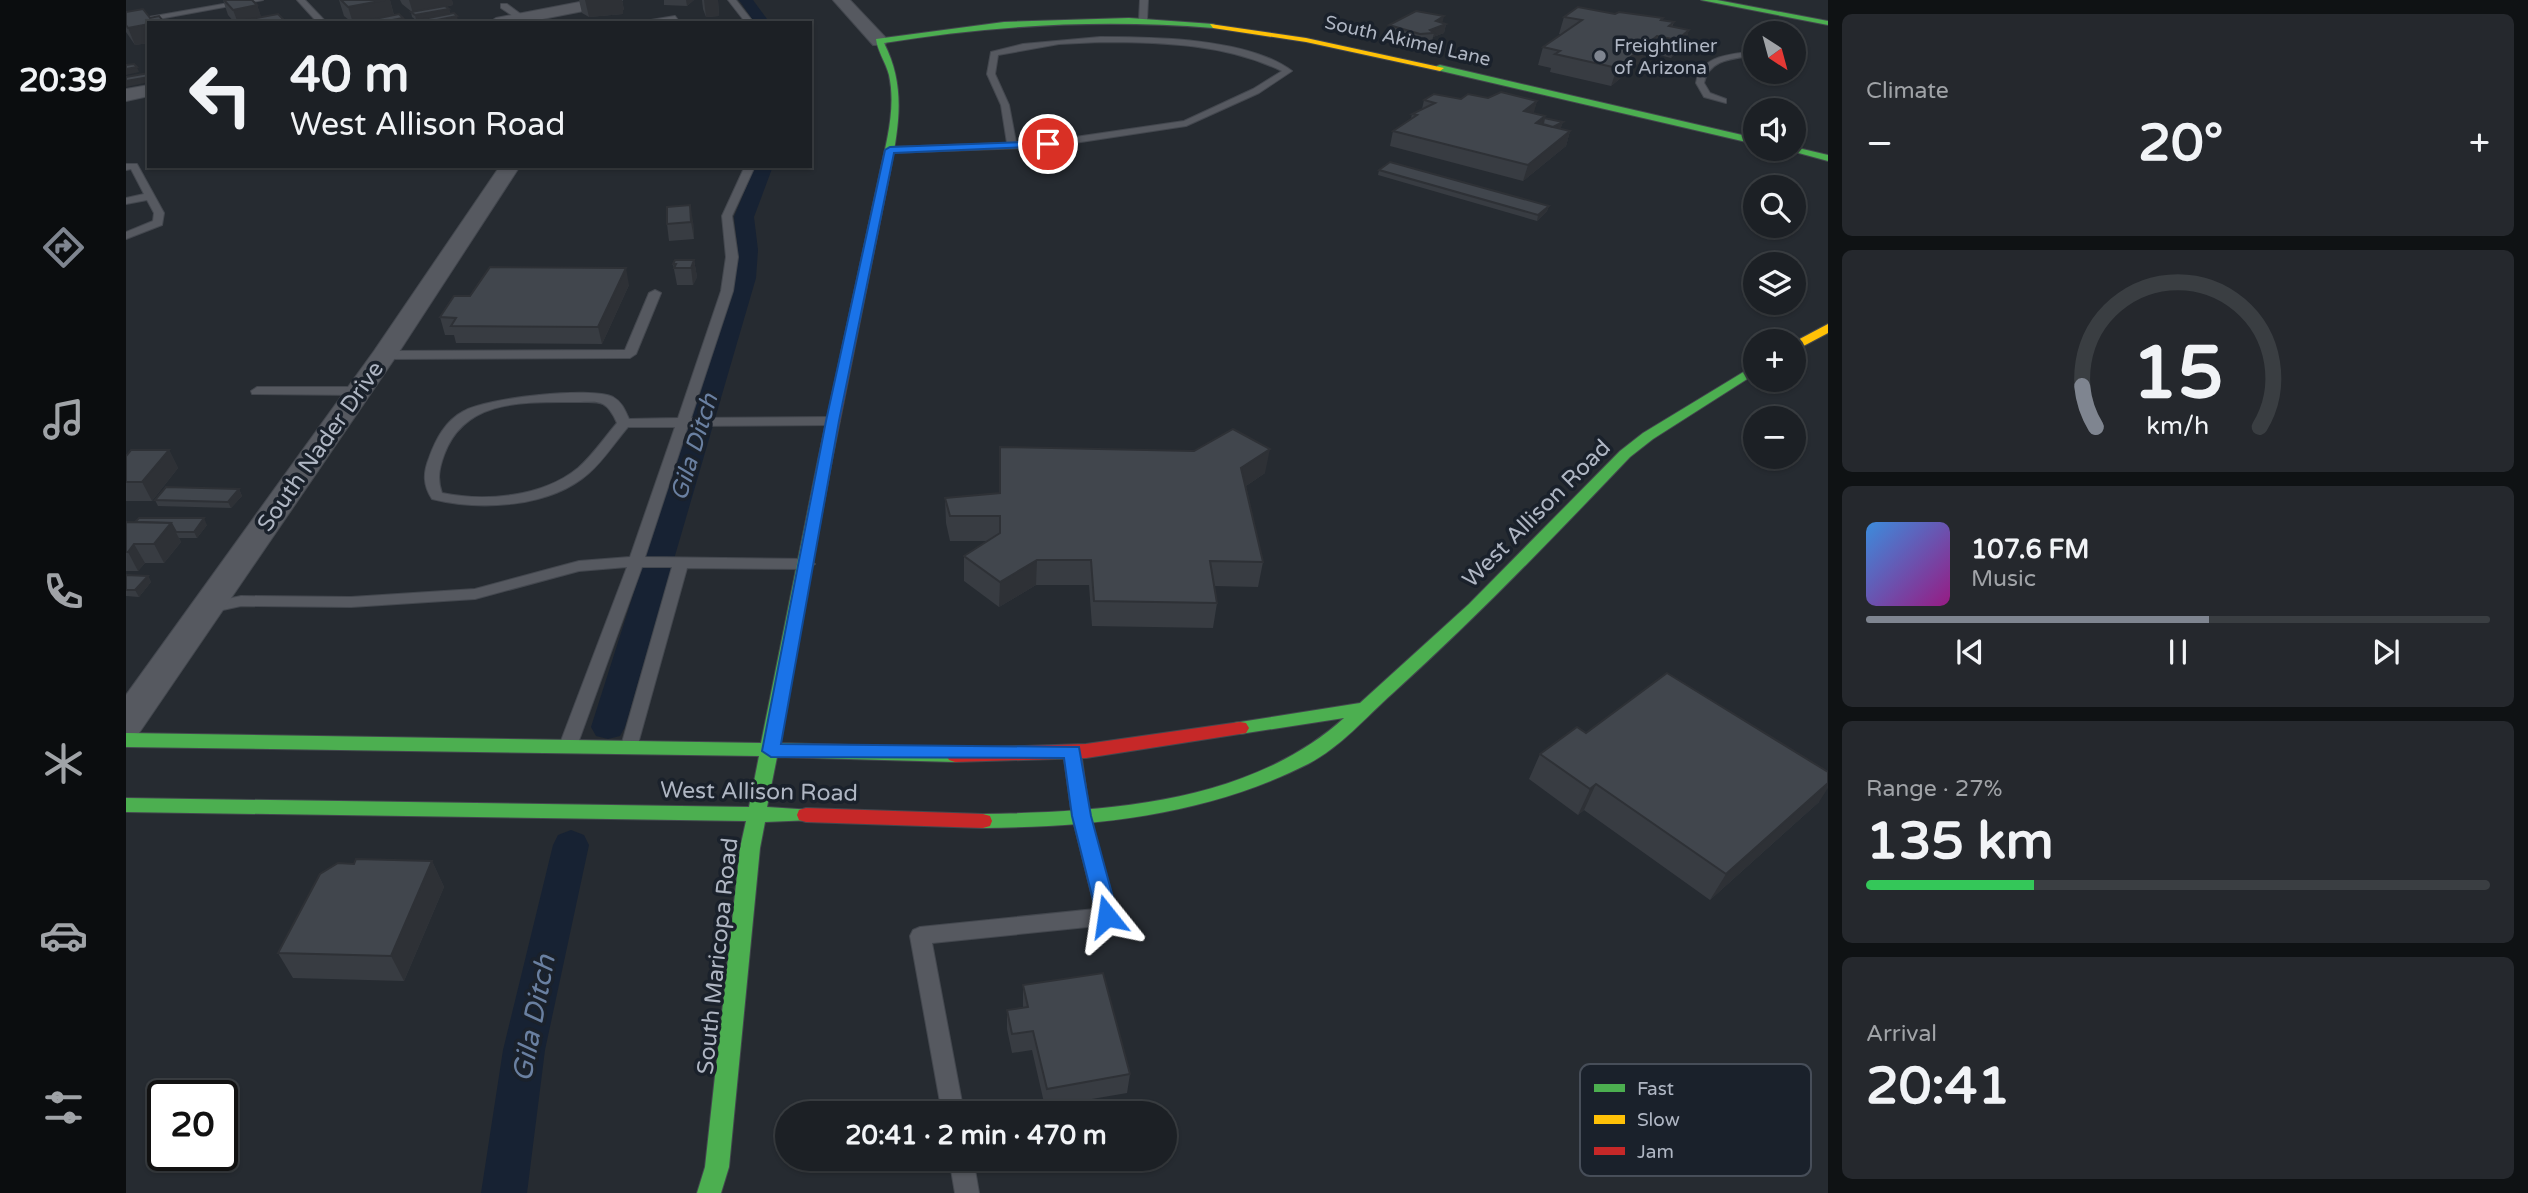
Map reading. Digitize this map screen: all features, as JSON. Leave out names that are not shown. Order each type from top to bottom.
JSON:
[{"type":"main road","points":[[1705,0],[1828,23]]},
{"type":"main road","name":"South Akimel Lane","points":[[879,41],[978,25],[1143,20],[1230,27],[1321,42],[1743,138]]},
{"type":"main road","name":"South Maricopa Road","points":[[709,1193],[717,1167],[750,848],[771,751],[833,421],[898,112],[898,83],[892,61],[879,41]]},
{"type":"main road","points":[[1806,153],[1828,158]]},
{"type":"main road","points":[[1806,340],[1828,328]]},
{"type":"main road","name":"West Allison Road","points":[[126,805],[758,813],[1016,822],[1169,807],[1230,792],[1303,758],[1331,741],[1363,709],[1438,644],[1625,454],[1648,436],[1743,377]]},
{"type":"main road","name":"West Allison Road","points":[[126,740],[630,746],[771,751],[1072,752],[1180,741],[1272,720],[1363,709]]},
{"type":"street","points":[[523,20],[614,0]]},
{"type":"street","name":"South Maricopa Road","points":[[841,0],[879,41]]},
{"type":"street","points":[[126,95],[147,90]]},
{"type":"street","name":"South Nader Drive","points":[[126,723],[384,355],[509,168]]},
{"type":"lane","points":[[126,23],[259,0]]},
{"type":"lane","points":[[301,0],[321,21]]},
{"type":"lane","points":[[732,0],[748,21]]},
{"type":"lane","points":[[1143,20],[1144,0]]},
{"type":"lane","points":[[504,6],[523,20]]},
{"type":"lane","points":[[657,21],[675,18]]},
{"type":"lane","points":[[890,150],[1012,146],[1048,144],[1186,123],[1256,91],[1288,71],[1270,60],[1210,47],[1124,40],[1058,40],[1019,45],[994,54],[990,74],[1005,105],[1012,146]]},
{"type":"lane","points":[[1723,101],[1707,95],[1700,83],[1702,72],[1716,60],[1743,54]]},
{"type":"lane","points":[[126,167],[134,166],[159,213],[158,223],[126,236]]},
{"type":"lane","points":[[568,746],[636,563],[727,291],[732,257],[727,216],[749,168]]},
{"type":"lane","points":[[126,201],[150,196]]},
{"type":"lane","points":[[384,355],[630,355],[655,293]]},
{"type":"lane","points":[[257,391],[358,391]]},
{"type":"lane","points":[[624,423],[616,405],[607,400],[516,401],[487,406],[469,413],[454,424],[440,447],[432,469],[430,486],[437,496],[483,500],[529,495],[563,484],[581,473],[624,423],[833,421]]},
{"type":"lane","points":[[207,608],[241,601],[351,602],[475,594],[579,566],[636,563],[807,564]]},
{"type":"lane","points":[[630,746],[681,563]]},
{"type":"lane","points":[[951,1101],[920,936],[1107,916],[1081,816],[1072,752]]},
{"type":"lane","points":[[963,1171],[967,1193]]},
{"type":"building","points":[[224,0],[252,0],[257,5],[233,10]]},
{"type":"building","points":[[341,0],[385,0],[348,7]]},
{"type":"building","points":[[445,6],[449,9],[415,15],[411,12]]},
{"type":"building","points":[[1578,7],[1615,14],[1619,12],[1663,18],[1661,20],[1674,22],[1669,26],[1689,30],[1677,40],[1657,36],[1617,68],[1555,54],[1560,51],[1543,47],[1582,20],[1564,17]]},
{"type":"building","points":[[143,9],[150,18],[159,16],[163,21],[147,21],[147,24],[128,28],[126,12]]},
{"type":"building","points":[[1416,11],[1444,16],[1436,21],[1446,24],[1430,30],[1434,33],[1420,34],[1389,25]]},
{"type":"building","points":[[454,13],[457,16],[432,21],[413,21]]},
{"type":"building","points":[[278,14],[284,20],[279,21],[240,21]]},
{"type":"building","points":[[399,14],[403,18],[387,21],[365,21]]},
{"type":"building","points":[[134,64],[137,67],[126,69],[126,65]]},
{"type":"building","points":[[147,73],[147,77],[126,81],[126,77]]},
{"type":"building","points":[[1501,92],[1537,101],[1524,111],[1545,116],[1536,123],[1570,131],[1528,165],[1393,131],[1417,115],[1412,114],[1435,103],[1424,100],[1434,94],[1461,99],[1468,94],[1488,98]]},
{"type":"building","points":[[1544,118],[1563,122],[1553,127],[1543,124]]},
{"type":"building","points":[[1390,162],[1549,206],[1538,215],[1379,170]]},
{"type":"building","points":[[690,205],[691,222],[667,224],[667,207]]},
{"type":"building","points":[[675,260],[694,260],[691,268],[674,268]]},
{"type":"building","points":[[490,267],[626,268],[598,327],[451,326],[456,318],[440,317],[454,296],[470,296]]},
{"type":"building","points":[[1233,429],[1270,449],[1241,468],[1263,562],[1210,561],[1217,603],[1094,601],[1091,560],[1037,560],[1000,582],[964,556],[1000,533],[1000,516],[950,516],[945,498],[1000,493],[1000,447],[1194,451]]},
{"type":"building","points":[[131,450],[169,450],[142,482],[126,482],[126,456]]},
{"type":"building","points":[[166,487],[239,489],[228,502],[155,500]]},
{"type":"building","points":[[139,518],[204,518],[194,532],[176,532],[171,523],[135,522]]},
{"type":"building","points":[[126,522],[171,523],[154,544],[134,544],[126,552]]},
{"type":"building","points":[[126,575],[148,576],[135,590],[126,590]]},
{"type":"building","points":[[1667,673],[1828,772],[1828,783],[1726,874],[1596,784],[1590,789],[1540,754],[1577,727],[1586,733]]},
{"type":"building","points":[[356,859],[432,861],[391,956],[278,953],[320,874],[338,863],[354,864]]},
{"type":"building","points":[[1103,973],[1130,1074],[1047,1089],[1033,1031],[1012,1034],[1007,1010],[1028,1007],[1023,985]]},
{"type":"waterway","name":"Gila Ditch","points":[[746,0],[762,21]]},
{"type":"waterway","name":"Gila Ditch","points":[[608,727],[745,278],[748,250],[744,217],[763,168]]},
{"type":"waterway","name":"Gila Ditch","points":[[504,1193],[524,1050],[571,845]]},
{"type":"traffic: fast","points":[[1705,0],[1828,23]]},
{"type":"traffic: fast","points":[[885,172],[896,105],[893,73],[879,41],[962,29],[1087,20],[1213,26]]},
{"type":"traffic: fast","points":[[1440,68],[1743,138]]},
{"type":"traffic: fast","points":[[1806,153],[1828,158]]},
{"type":"traffic: fast","points":[[983,821],[1106,815],[1186,801],[1264,776],[1313,753],[1343,730],[1474,608],[1625,454],[1648,436],[1743,377]]},
{"type":"traffic: fast","points":[[709,1193],[717,1167],[750,848],[825,460]]},
{"type":"traffic: fast","points":[[1240,728],[1363,709]]},
{"type":"traffic: fast","points":[[126,740],[628,746],[955,755]]},
{"type":"traffic: fast","points":[[126,805],[806,815]]},
{"type":"traffic: slow","points":[[1213,26],[1306,40],[1440,68]]},
{"type":"traffic: slow","points":[[1806,340],[1828,328]]},
{"type":"traffic: jam","points":[[825,460],[885,172]]},
{"type":"traffic: jam","points":[[955,755],[1086,751],[1240,728]]},
{"type":"traffic: jam","points":[[806,815],[983,821]]},
{"type":"place","name":"Freightliner of Arizona","points":[[1600,56]]},
{"type":"route","points":[[1048,144],[890,150],[833,421],[771,751],[1072,752],[1081,816],[1107,916]]}]
